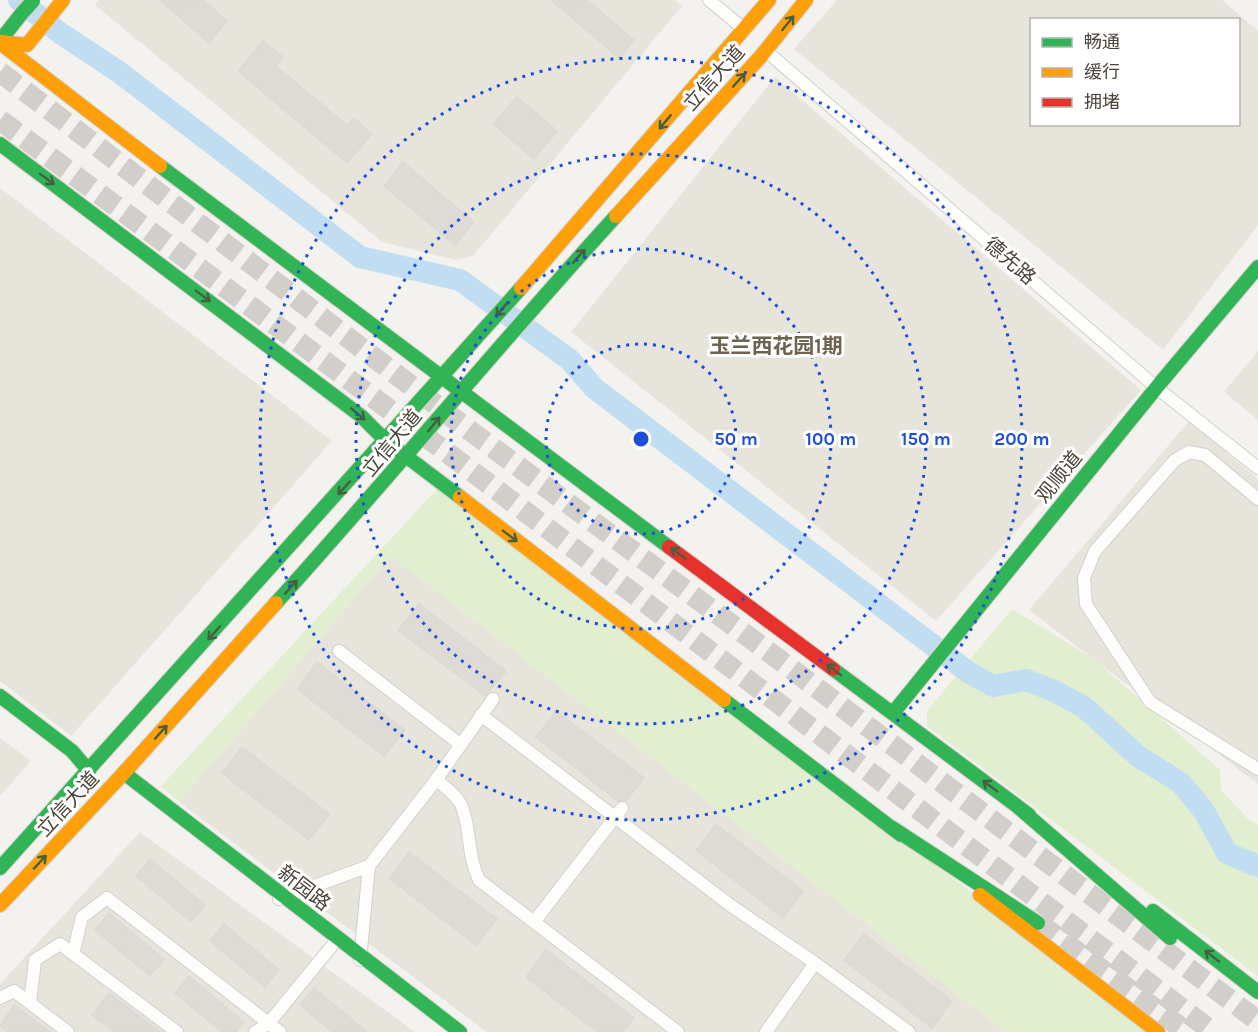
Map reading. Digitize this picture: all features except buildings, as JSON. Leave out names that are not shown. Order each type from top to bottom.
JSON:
[{"type":"main road","points":[[0,42],[33,0]]},
{"type":"main road","points":[[0,42],[27,45],[63,0]]},
{"type":"main road","name":"立信大道","points":[[0,868],[481,335],[769,0]]},
{"type":"main road","name":"立信大道","points":[[0,905],[123,774],[407,456],[540,299],[767,48],[806,0]]},
{"type":"main road","points":[[0,42],[239,227],[1018,807],[1258,992]]},
{"type":"main road","points":[[0,144],[361,416],[386,441],[1158,1032]]},
{"type":"main road","name":"观顺道","points":[[895,715],[1258,267]]},
{"type":"main road","name":"观顺道","points":[[1161,387],[1258,277]]},
{"type":"main road","points":[[0,696],[72,751],[88,773]]},
{"type":"main road","points":[[0,703],[88,773]]},
{"type":"main road","name":"新园路","points":[[123,774],[451,1032]]},
{"type":"main road","points":[[1018,807],[1170,938]]},
{"type":"main road","points":[[891,827],[1038,923]]},
{"type":"main road","name":"新园路","points":[[282,898],[335,942],[460,1032]]},
{"type":"street","points":[[709,0],[746,28]]},
{"type":"street","points":[[719,0],[746,28]]},
{"type":"street","name":"德先路","points":[[767,48],[1258,468]]},
{"type":"street","name":"德先路","points":[[1161,387],[1258,460]]},
{"type":"street","points":[[1258,499],[1205,455],[1189,452],[1175,460],[1095,551],[1083,578],[1086,604],[1150,702],[1258,769]]},
{"type":"street","points":[[339,651],[461,745]]},
{"type":"street","points":[[282,898],[369,866],[436,780],[493,699]]},
{"type":"street","points":[[481,715],[618,813],[730,905],[815,963],[909,1032]]},
{"type":"street","points":[[436,780],[452,794],[462,807],[471,861],[479,880],[678,1032]]},
{"type":"street","points":[[534,922],[618,813]]},
{"type":"street","points":[[361,960],[369,866]]},
{"type":"street","points":[[73,954],[82,917],[107,898],[280,1032]]},
{"type":"street","points":[[255,1032],[268,1024],[335,942]]},
{"type":"street","points":[[30,1003],[35,960],[60,944],[177,1032]]},
{"type":"street","points":[[766,1032],[815,963]]},
{"type":"street","points":[[0,998],[14,991],[68,1032]]},
{"type":"shaded area","points":[[99,0],[675,0],[682,6],[473,256],[456,260],[382,242],[95,5]]},
{"type":"shaded area","points":[[837,0],[1222,0],[1258,31],[1258,225],[1163,350],[794,49]]},
{"type":"shaded area","points":[[775,77],[1141,390],[936,621],[571,332]]},
{"type":"shaded area","points":[[0,188],[332,441],[71,736],[0,681]]},
{"type":"shaded area","points":[[1258,351],[1258,420],[1224,392]]},
{"type":"shaded area","points":[[1189,421],[1258,479],[1258,784],[1029,610]]},
{"type":"shaded area","points":[[391,556],[1006,1032],[487,1032],[179,802]]},
{"type":"shaded area","points":[[0,738],[31,761],[0,796]]},
{"type":"shaded area","points":[[140,832],[415,1032],[0,1032],[0,984]]},
{"type":"green space","points":[[439,487],[1155,1032],[1006,1032],[391,556],[179,802],[161,786]]},
{"type":"green space","points":[[1012,609],[1094,659],[1220,770],[1221,790],[1247,818],[1258,825],[1258,976],[927,726],[927,711]]},
{"type":"waterway","points":[[19,0],[60,33],[119,72],[360,257],[460,280],[570,360],[594,388],[968,672],[993,686],[1026,680],[1054,691],[1084,707],[1139,757],[1181,783],[1204,811],[1227,853],[1258,866]]},
{"type":"tunnel","points":[[0,72],[469,430],[777,658],[1258,1021]]},
{"type":"tunnel","points":[[0,120],[449,454],[1213,1032]]},
{"type":"tunnel","points":[[1038,923],[1187,1032]]},
{"type":"traffic: fast","points":[[22,13],[33,1]]},
{"type":"traffic: fast","points":[[0,41],[22,13]]},
{"type":"traffic: fast","points":[[0,144],[361,416],[386,441],[460,497]]},
{"type":"traffic: fast","points":[[160,166],[669,547]]},
{"type":"traffic: fast","points":[[276,603],[616,216]]},
{"type":"traffic: fast","points":[[893,713],[1161,382],[1258,267]]},
{"type":"traffic: fast","points":[[0,868],[521,288]]},
{"type":"traffic: fast","points":[[833,669],[1029,815]]},
{"type":"traffic: fast","points":[[0,696],[72,751],[89,771]]},
{"type":"traffic: fast","points":[[724,700],[901,835]]},
{"type":"traffic: fast","points":[[124,773],[460,1032]]},
{"type":"traffic: fast","points":[[1018,807],[1170,938]]},
{"type":"traffic: fast","points":[[891,827],[1038,923]]},
{"type":"traffic: fast","points":[[1153,911],[1258,992]]},
{"type":"traffic: slow","points":[[0,42],[27,45],[63,0]]},
{"type":"traffic: slow","points":[[521,288],[769,0]]},
{"type":"traffic: slow","points":[[616,216],[762,55],[806,0]]},
{"type":"traffic: slow","points":[[0,43],[160,166]]},
{"type":"traffic: slow","points":[[460,497],[724,700]]},
{"type":"traffic: slow","points":[[0,905],[122,775],[276,603]]},
{"type":"traffic: slow","points":[[980,895],[1158,1032]]},
{"type":"traffic: jam","points":[[669,547],[833,669]]},
{"type":"district","name":"玉兰西花园1期","points":[[776,346]]}]
